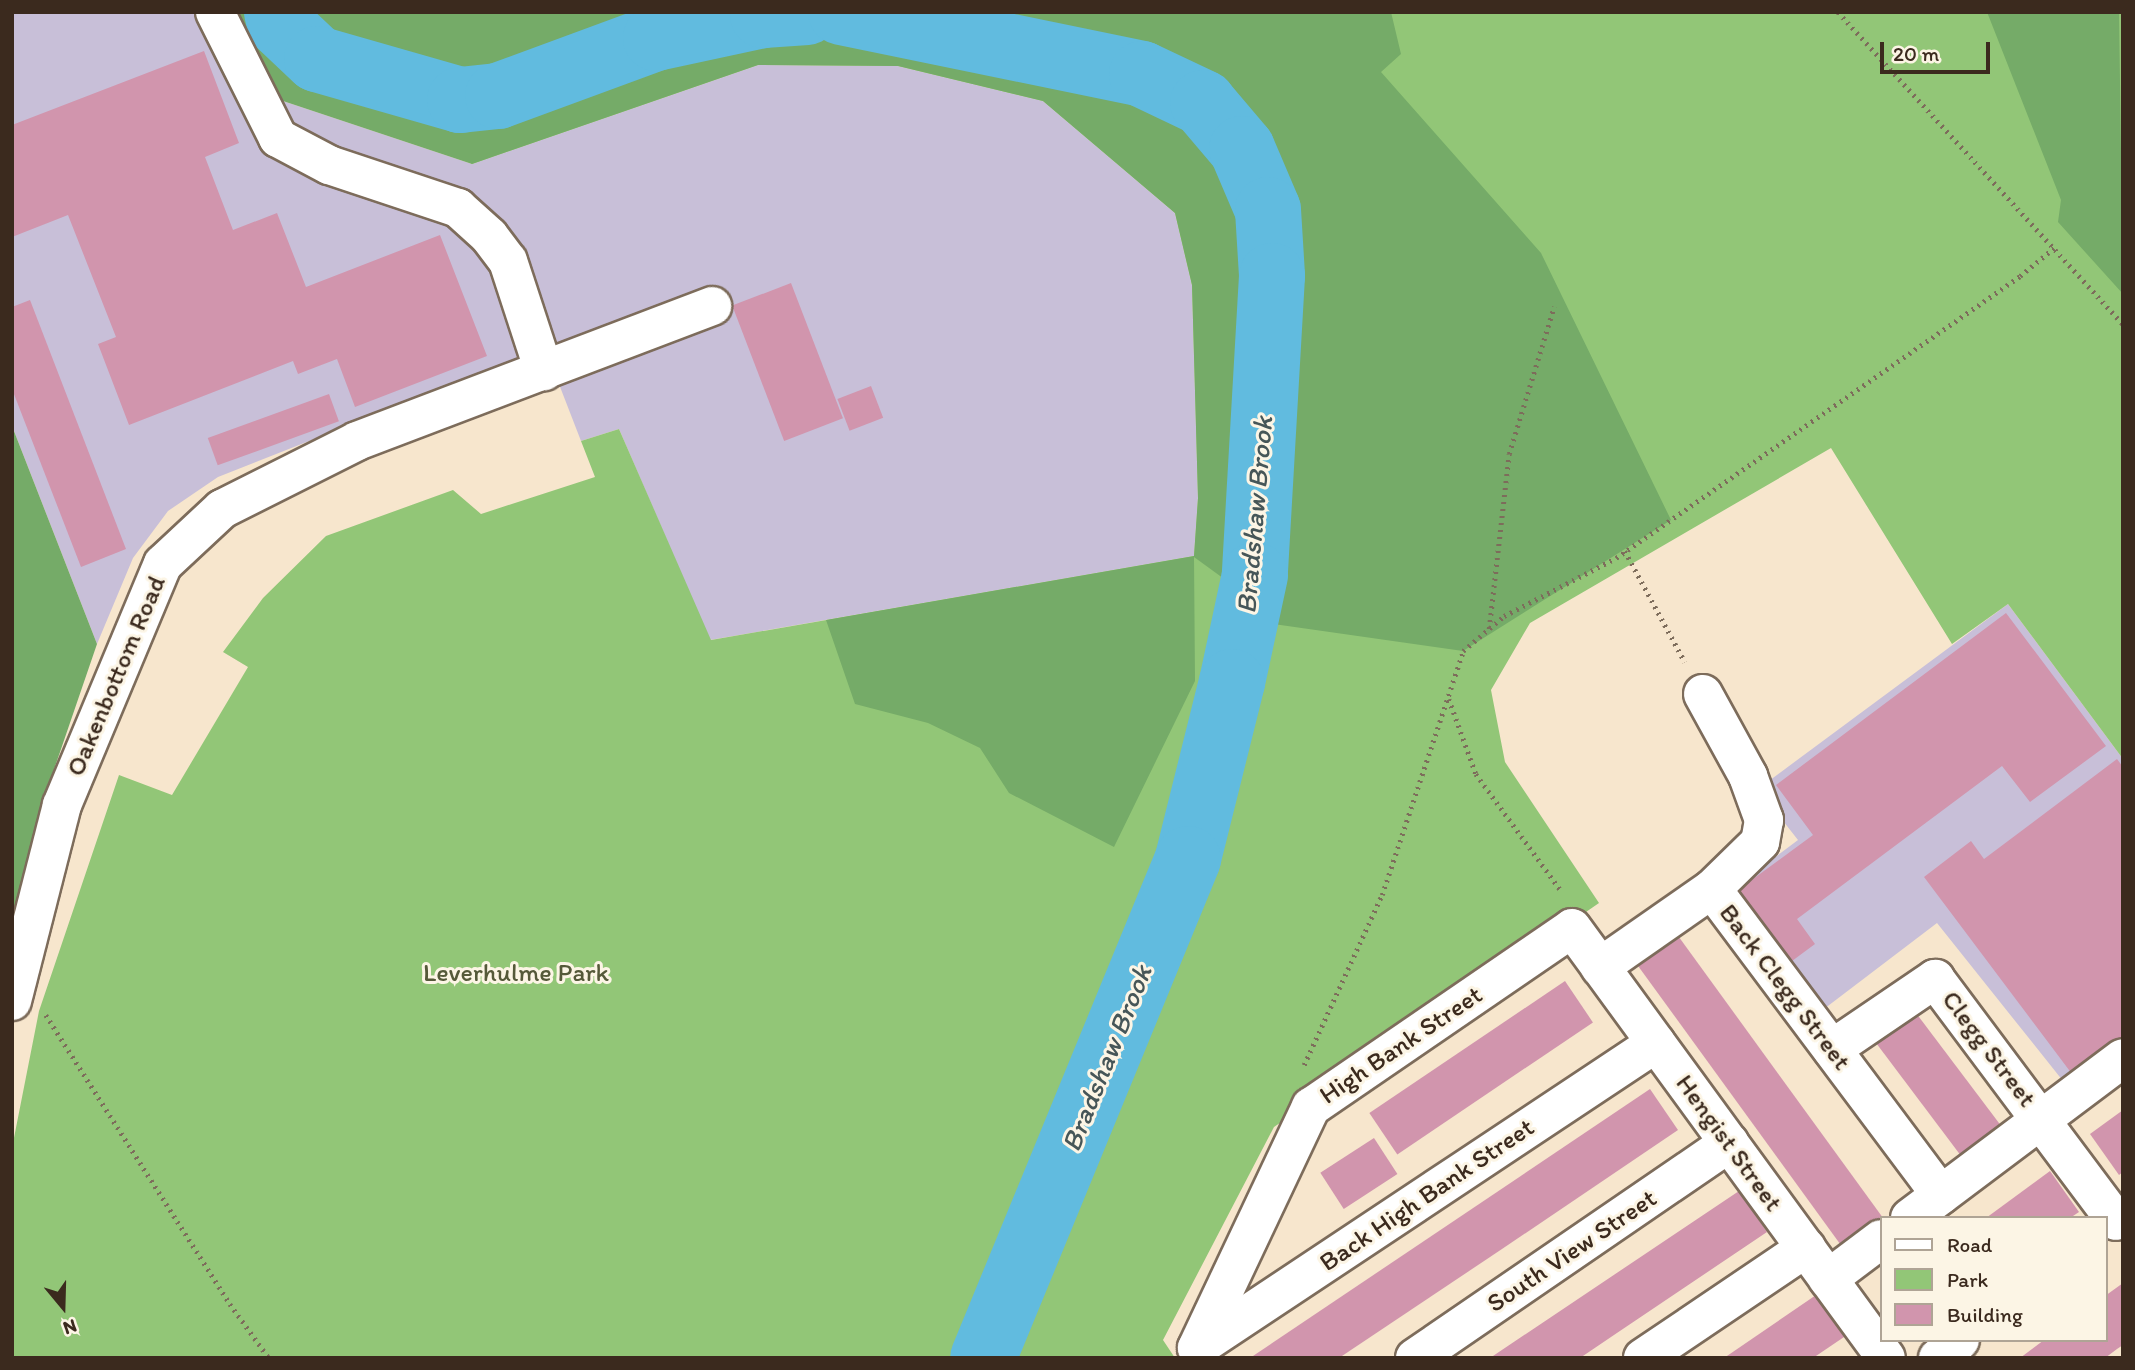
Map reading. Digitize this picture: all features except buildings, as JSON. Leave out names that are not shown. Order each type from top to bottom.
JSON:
[{"type":"street","points":[[215,12],[278,138],[329,165],[458,208],[489,236],[508,261],[544,371]]},
{"type":"street","name":"Oakenbottom Road","points":[[16,987],[62,805],[163,564],[222,509],[357,441],[712,306]]},
{"type":"street","points":[[1703,694],[1748,776],[1764,820],[1760,842],[1712,889]]},
{"type":"street","name":"Back Clegg Street","points":[[1600,967],[1712,889],[1941,1195]]},
{"type":"street","name":"Hengist Street","points":[[1572,928],[1883,1357]]},
{"type":"street","name":"High Bank Street","points":[[1201,1353],[1311,1107],[1572,928]]},
{"type":"street","name":"Clegg Street","points":[[1832,1049],[1935,978],[2042,1119],[2115,1222]]},
{"type":"street","name":"Back High Bank Street","points":[[1201,1353],[1656,1043]]},
{"type":"street","points":[[1913,1216],[2123,1058]]},
{"type":"street","name":"South View Street","points":[[1415,1358],[1729,1143]]},
{"type":"street","points":[[1828,1279],[1880,1240]]},
{"type":"street","points":[[1643,1358],[1806,1248]]},
{"type":"street","points":[[1938,1358],[1958,1342]]},
{"type":"path","points":[[1838,12],[2123,324]]},
{"type":"path","points":[[1302,1070],[1382,895],[1463,651],[1504,616],[1625,551],[2020,276],[2054,248]]},
{"type":"path","points":[[1489,629],[1509,454],[1554,307]]},
{"type":"path","points":[[1625,551],[1703,694]]},
{"type":"path","points":[[1449,699],[1476,774],[1566,898],[1572,928]]},
{"type":"path","points":[[16,987],[269,1358]]},
{"type":"shaded area","points":[[12,12],[237,12],[280,100],[472,164],[758,65],[898,66],[1043,101],[1175,213],[1192,285],[1198,498],[1194,556],[710,640],[619,429],[581,441],[545,348],[218,477],[168,511],[133,558],[97,644],[12,426]]},
{"type":"shaded area","points":[[2008,604],[2123,759],[2123,1044],[2067,1086],[1937,923],[1820,1012],[1729,892],[1798,840],[1758,789]]},
{"type":"green space","name":"Leverhulme Park","points":[[237,12],[2123,12],[2123,759],[2008,604],[1952,644],[1831,448],[1530,623],[1491,690],[1505,762],[1599,903],[1274,1127],[1163,1340],[1175,1358],[12,1358],[12,1148],[39,1011],[119,775],[172,795],[248,667],[223,652],[263,598],[326,536],[453,490],[481,514],[595,477],[581,441],[619,429],[711,640],[1194,556],[1198,498],[1192,285],[1175,213],[1043,101],[898,66],[758,65],[472,164]]},
{"type":"green space","points":[[237,12],[1391,12],[1401,54],[1381,72],[1541,253],[1671,520],[1463,651],[1253,621],[1227,581],[1194,557],[1195,681],[1114,847],[1009,793],[980,748],[928,723],[855,704],[826,620],[1194,556],[1198,498],[1192,285],[1175,213],[1043,101],[898,66],[758,65],[472,164],[280,100]]},
{"type":"green space","points":[[1987,12],[2119,12],[2123,294],[2058,222],[2061,200]]},
{"type":"green space","points":[[12,426],[97,644],[47,790],[12,921]]},
{"type":"waterway","name":"Bradshaw Brook","points":[[277,12],[280,24],[317,59],[460,100],[498,96],[656,38],[763,15],[807,12]]},
{"type":"waterway","name":"Bradshaw Brook","points":[[841,12],[1142,74],[1203,103],[1242,149],[1268,210],[1272,276],[1255,575],[1232,682],[1188,859],[983,1358]]}]
